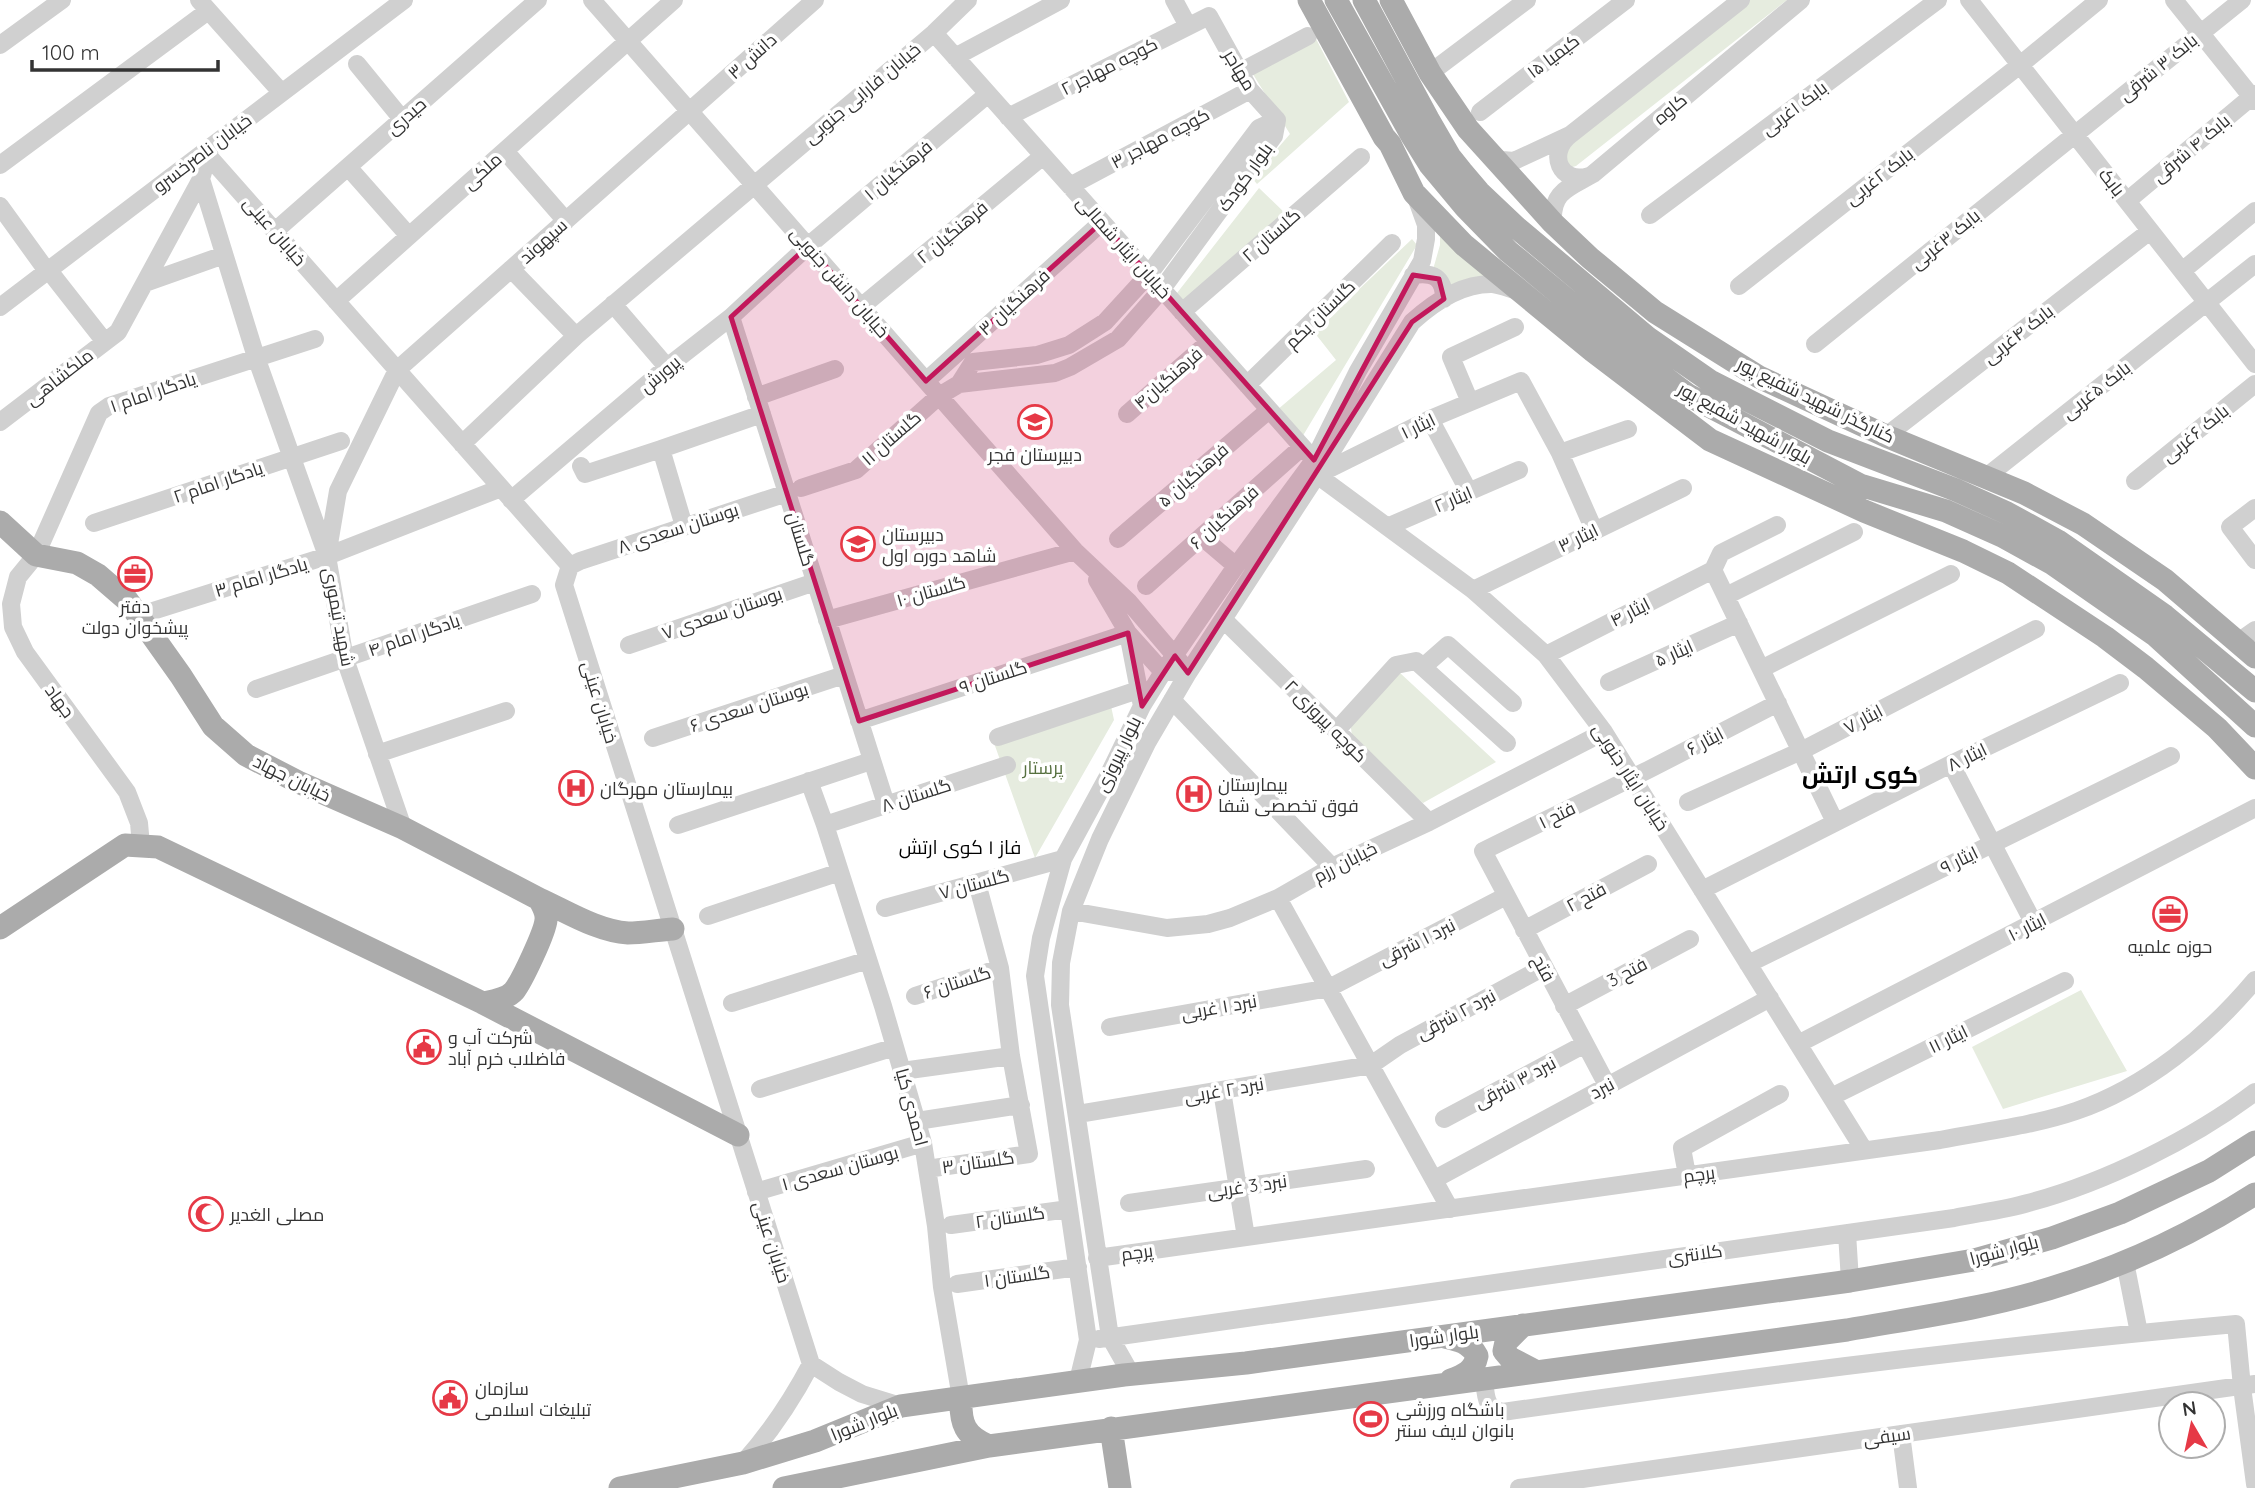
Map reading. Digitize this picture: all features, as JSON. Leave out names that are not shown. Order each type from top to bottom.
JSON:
[{"type":"main road","points":[[1309,0],[1390,144]]},
{"type":"main road","points":[[1334,0],[1341,30],[1414,194],[1464,245],[1593,351],[1710,440],[2008,573],[2105,637],[2146,668],[2217,728],[2255,768]]},
{"type":"main road","name":"بلوار شهید شفیع پور","points":[[1334,0],[1430,165],[1465,208],[1508,251],[1614,340],[1688,395],[1860,485],[1946,511],[2002,536],[2053,564],[2155,635],[2255,726]]},
{"type":"main road","name":"بلوار شهید شفیع پور","points":[[1364,0],[1450,157],[1479,192],[1516,227],[1648,338],[1710,381],[1828,441],[1994,507],[2058,541],[2165,616],[2255,691]]},
{"type":"main road","points":[[1377,0],[1413,59],[1430,73]]},
{"type":"main road","name":"کنارگذر شهید شفیع پور","points":[[1391,0],[1430,73],[1468,130],[1553,223],[1655,312],[1759,377],[1886,436],[2024,493],[2083,524],[2165,580],[2249,643]]},
{"type":"main road","points":[[1590,258],[1624,300],[1710,381]]},
{"type":"main road","points":[[1593,351],[1638,370],[1687,407],[1717,425],[1825,467]]},
{"type":"main road","name":"خیابان جهاد","points":[[0,522],[36,555],[77,563],[98,575],[127,600],[213,726],[246,755],[298,782],[403,828],[539,899],[599,926],[628,933],[673,929]]},
{"type":"main road","points":[[2220,692],[2240,726],[2255,743]]},
{"type":"main road","points":[[0,929],[125,845],[158,847],[483,1003],[738,1135]]},
{"type":"main road","points":[[483,1003],[513,993],[546,921],[545,910],[539,899]]},
{"type":"main road","name":"بلوار شورا","points":[[620,1488],[743,1463],[815,1441],[901,1406],[1131,1374],[1246,1363],[1850,1281],[1974,1260],[2052,1238],[2120,1213],[2209,1171],[2255,1142]]},
{"type":"main road","points":[[784,1488],[989,1446],[1847,1330],[1970,1308],[2066,1284],[2125,1262],[2232,1209],[2255,1194]]},
{"type":"main road","points":[[1523,1325],[1506,1342],[1504,1352],[1535,1371]]},
{"type":"main road","points":[[1441,1336],[1473,1347],[1477,1356],[1470,1371],[1442,1384]]},
{"type":"main road","points":[[961,1398],[965,1428],[974,1439],[989,1446]]},
{"type":"main road","points":[[1111,1428],[1119,1488]]},
{"type":"street","points":[[0,44],[40,6],[62,0]]},
{"type":"street","name":"خیابان ناصرخسرو","points":[[0,305],[51,274],[281,92],[404,0]]},
{"type":"street","name":"حیدری","points":[[275,231],[538,0]]},
{"type":"street","name":"خیابان دانش جنوبی","points":[[592,0],[1075,551],[1129,602],[1188,673]]},
{"type":"street","name":"ملکی","points":[[336,301],[674,0]]},
{"type":"street","name":"دانش ۳","points":[[690,111],[815,0]]},
{"type":"street","name":"خیابان فارابی جنوبی","points":[[754,184],[934,33],[968,0]]},
{"type":"street","points":[[955,57],[1061,0]]},
{"type":"street","points":[[1430,73],[1527,0]]},
{"type":"street","name":"کیمیا ۱۵","points":[[1480,112],[1626,0]]},
{"type":"street","points":[[1593,174],[1575,177],[1560,167],[1558,149],[1563,141],[1741,0]]},
{"type":"street","name":"کاوه","points":[[1553,223],[1552,208],[1563,192],[1593,174],[1801,0]]},
{"type":"street","name":"بابک ۱غربی","points":[[1650,215],[1938,0]]},
{"type":"street","name":"بابک","points":[[1969,0],[2255,364]]},
{"type":"street","name":"بابک ۲غربی","points":[[1739,286],[2099,0]]},
{"type":"street","points":[[2174,0],[2254,97]]},
{"type":"street","name":"بابک ۳ شرقی","points":[[2075,135],[2242,0]]},
{"type":"street","points":[[1179,1],[1188,26]]},
{"type":"street","points":[[0,165],[204,5],[281,92]]},
{"type":"street","name":"کوچه مهاجر ۲","points":[[1009,117],[1209,16]]},
{"type":"street","name":"مهاجر","points":[[1209,16],[1250,90],[1277,120]]},
{"type":"street","name":"خیابان ایثار شمالی","points":[[934,33],[1247,385],[1311,461]]},
{"type":"street","points":[[1240,72],[1308,36]]},
{"type":"street","points":[[357,64],[402,119]]},
{"type":"street","name":"کوچه مهاجر ۳","points":[[1070,186],[1250,90]]},
{"type":"street","name":"فرهنگیان ۱","points":[[808,246],[988,93]]},
{"type":"street","name":"بابک ۴ شرقی","points":[[2127,201],[2254,97]]},
{"type":"street","name":"سپهوند","points":[[397,370],[690,111]]},
{"type":"street","name":"بلوار کودک","points":[[968,355],[1037,355],[1069,345],[1105,322],[1149,274],[1259,128],[1277,120]]},
{"type":"street","name":"بلوار کودک","points":[[959,384],[1055,373],[1118,339],[1162,289],[1274,136],[1277,120]]},
{"type":"street","points":[[1491,156],[1514,160],[1570,135]]},
{"type":"street","name":"بابک ۳غربی","points":[[1815,344],[2075,135]]},
{"type":"street","points":[[505,150],[566,221]]},
{"type":"street","points":[[0,206],[51,274],[111,337],[145,282],[201,179],[206,153]]},
{"type":"street","name":"خیابان عینی","points":[[206,153],[570,566],[564,585],[811,1364]]},
{"type":"street","name":"فرهنگیان ۲","points":[[861,307],[1043,156]]},
{"type":"street","name":"گلستان ۲","points":[[1182,312],[1361,158]]},
{"type":"street","points":[[348,167],[409,236]]},
{"type":"street","points":[[201,179],[256,357],[327,556]]},
{"type":"street","points":[[462,444],[576,336],[754,184]]},
{"type":"street","points":[[1213,188],[1228,199]]},
{"type":"street","name":"بلوار پیروزی","points":[[1131,1374],[1110,1337],[1060,1005],[1061,963],[1071,911],[1100,839],[1147,743],[1188,673],[1224,620],[1358,371],[1422,261],[1426,225],[1414,194]]},
{"type":"street","points":[[2182,271],[2255,211]]},
{"type":"street","name":"فرهنگیان ۳","points":[[926,381],[968,355],[1102,222]]},
{"type":"street","name":"بابک ۴غربی","points":[[1886,436],[2150,231]]},
{"type":"street","name":"گلستان یکم","points":[[1247,385],[1392,243]]},
{"type":"street","name":"پرورش","points":[[506,494],[731,317],[808,246]]},
{"type":"street","points":[[145,282],[224,255]]},
{"type":"street","name":"بابک ۵غربی","points":[[1986,477],[2255,264]]},
{"type":"street","points":[[511,270],[576,336]]},
{"type":"street","points":[[1413,275],[1431,274],[1439,279],[1443,286],[1444,299]]},
{"type":"street","name":"بلوار پیروزی","points":[[1078,1381],[1088,1340],[1035,976],[1041,938],[1063,859],[1088,815],[1140,699],[1175,656],[1412,322],[1428,307],[1461,289],[1493,284],[1523,292]]},
{"type":"street","points":[[612,304],[667,367]]},
{"type":"street","name":"گلستان","points":[[731,317],[759,405],[794,490],[815,582],[886,804]]},
{"type":"street","points":[[1470,402],[1451,357],[1515,327]]},
{"type":"street","name":"ملکشاهی","points":[[0,422],[111,337]]},
{"type":"street","name":"یادگار امام ۱","points":[[36,555],[99,413],[108,406],[315,338]]},
{"type":"street","name":"فرهنگیان۴","points":[[1126,414],[1209,342]]},
{"type":"street","points":[[1052,351],[1055,373]]},
{"type":"street","points":[[959,384],[968,355]]},
{"type":"street","points":[[581,466],[586,474],[661,449],[835,369]]},
{"type":"street","name":"شهید تیموری","points":[[397,370],[338,491],[327,556],[345,659],[403,828]]},
{"type":"street","name":"ایثار ۱","points":[[1311,461],[1430,419],[1521,381],[1560,453]]},
{"type":"street","name":"گلستان ۱۱","points":[[794,490],[856,470],[939,396],[959,384]]},
{"type":"street","name":"بابک ۶غربی","points":[[2135,481],[2255,384]]},
{"type":"street","name":"فرهنگیان ۵","points":[[1118,539],[1269,410]]},
{"type":"street","points":[[1430,419],[1469,492]]},
{"type":"street","points":[[1594,530],[1560,453],[1628,429]]},
{"type":"street","name":"یادگار امام ۲","points":[[94,523],[341,441]]},
{"type":"street","points":[[661,449],[684,526]]},
{"type":"street","name":"خیابان ایثار جنوبی","points":[[1311,461],[1387,527],[1473,590],[1546,655],[1604,732],[1864,1150]]},
{"type":"street","name":"فرهنگیان ۶","points":[[1146,586],[1202,537],[1311,461]]},
{"type":"street","name":"ایثار ۲","points":[[1387,527],[1520,470]]},
{"type":"street","name":"ایثار ۳","points":[[1473,590],[1683,488]]},
{"type":"street","name":"بوستان سعدی ۸","points":[[570,566],[794,490]]},
{"type":"street","name":"یادگار امام ۳","points":[[137,616],[327,556],[506,494]]},
{"type":"street","points":[[2255,508],[2230,527],[2255,560]]},
{"type":"street","points":[[1777,525],[1721,553],[1713,570],[1835,822]]},
{"type":"street","points":[[1726,596],[1854,532]]},
{"type":"street","points":[[1202,537],[1237,566]]},
{"type":"street","name":"گلستان ۱۰","points":[[827,620],[1075,551]]},
{"type":"street","name":"جهاد","points":[[36,555],[18,577],[11,604],[13,627],[25,652],[127,792],[139,823],[141,845]]},
{"type":"street","name":"خیابان دانش جنوبی","points":[[1088,565],[1128,633],[1163,672]]},
{"type":"street","name":"ایثار ۴","points":[[1546,655],[1713,570]]},
{"type":"street","points":[[1761,669],[1951,574]]},
{"type":"street","name":"بوستان سعدی ۷","points":[[629,645],[815,582]]},
{"type":"street","name":"یادگار امام ۴","points":[[256,689],[532,594]]},
{"type":"street","name":"کوچه پیروزی ۲","points":[[1224,620],[1429,822]]},
{"type":"street","name":"ایثار ۵","points":[[1609,682],[1739,623]]},
{"type":"street","name":"ایثار ۷","points":[[1688,802],[1801,751],[2036,629]]},
{"type":"street","name":"خیابان دانش جنوبی","points":[[1128,633],[1140,699]]},
{"type":"street","name":"گلستان ۹","points":[[859,721],[1128,633]]},
{"type":"street","points":[[1423,667],[1448,645],[1513,703]]},
{"type":"street","points":[[1336,730],[1396,665],[1416,661],[1507,743]]},
{"type":"street","points":[[1163,672],[1188,673]]},
{"type":"street","name":"بوستان سعدی ۶","points":[[653,738],[844,675]]},
{"type":"street","name":"ایثار ۸","points":[[1702,890],[1951,764],[2120,683]]},
{"type":"street","points":[[998,737],[1140,699]]},
{"type":"street","points":[[1172,700],[1332,867]]},
{"type":"street","name":"ایثار ۶","points":[[1632,778],[1777,703]]},
{"type":"street","points":[[377,754],[506,711]]},
{"type":"street","name":"خیابان رزم","points":[[1071,911],[1147,925],[1177,927],[1208,924],[1230,918],[1278,898],[1332,867],[1429,822],[1604,732]]},
{"type":"street","name":"ایثار ۹","points":[[1748,964],[2171,756]]},
{"type":"street","points":[[678,825],[871,761]]},
{"type":"street","points":[[1951,764],[2034,924]]},
{"type":"street","name":"گلستان ۸","points":[[825,825],[1007,765]]},
{"type":"street","name":"فتح ۱","points":[[1483,851],[1632,778]]},
{"type":"street","name":"احمدی کیا","points":[[809,781],[868,960],[923,1143],[942,1287],[961,1398]]},
{"type":"street","name":"ایثار ۱۰","points":[[1798,1044],[2255,808]]},
{"type":"street","name":"فتح","points":[[1483,851],[1606,1085]]},
{"type":"street","name":"گلستان ۷","points":[[886,908],[1063,859]]},
{"type":"street","name":"فتح ۲","points":[[1524,930],[1648,864]]},
{"type":"street","points":[[708,916],[840,872]]},
{"type":"street","points":[[917,1121],[1021,1105],[1011,1056],[1000,968],[977,883]]},
{"type":"street","name":"نبرد ۱ شرقی","points":[[1329,988],[1506,896]]},
{"type":"street","points":[[1278,898],[1450,1209]]},
{"type":"street","name":"فتح 3","points":[[1564,1006],[1690,939]]},
{"type":"street","points":[[732,1003],[868,960]]},
{"type":"street","name":"نبرد ۲ شرقی","points":[[1371,1065],[1400,1045],[1544,967]]},
{"type":"street","name":"گلستان ۶","points":[[915,996],[1000,968]]},
{"type":"street","name":"پرچم","points":[[1097,1258],[1940,1140],[2032,1122],[2101,1101],[2181,1054],[2223,1017],[2255,980]]},
{"type":"street","name":"ایثار ۱۱","points":[[1831,1097],[2065,981]]},
{"type":"street","name":"نبرد ۱ غربی","points":[[1110,1027],[1329,988]]},
{"type":"street","name":"نبرد","points":[[1434,1179],[1770,998]]},
{"type":"street","name":"نبرد ۳ شرقی","points":[[1444,1119],[1585,1044]]},
{"type":"street","points":[[760,1089],[895,1048]]},
{"type":"street","points":[[902,1071],[1011,1056]]},
{"type":"street","name":"نبرد ۲ غربی","points":[[1078,1114],[1371,1065]]},
{"type":"street","points":[[1222,1091],[1245,1237]]},
{"type":"street","name":"کلانتری","points":[[1088,1340],[1954,1218],[2040,1199],[2116,1173],[2225,1114],[2255,1091]]},
{"type":"street","points":[[1687,1175],[1682,1148],[1780,1094]]},
{"type":"street","name":"گلستان ۳","points":[[927,1169],[1029,1154],[1021,1105]]},
{"type":"street","name":"بوستان سعدی ۱","points":[[757,1192],[923,1143]]},
{"type":"street","name":"نبرد 3 غربی","points":[[1129,1203],[1366,1169]]},
{"type":"street","name":"گلستان ۲","points":[[951,1224],[1069,1209]]},
{"type":"street","points":[[1847,1233],[1850,1281]]},
{"type":"street","points":[[2125,1262],[2139,1333]]},
{"type":"street","name":"گلستان ۱","points":[[957,1284],[1078,1267]]},
{"type":"street","points":[[1484,1378],[1487,1404],[1494,1410],[1503,1412],[1881,1360],[2236,1324],[2248,1386],[2255,1485],[2241,1488]]},
{"type":"street","points":[[743,1463],[767,1436],[811,1364],[862,1394],[901,1406]]},
{"type":"street","name":"سیفی","points":[[1519,1488],[2248,1386]]},
{"type":"street","points":[[1901,1434],[1908,1488]]},
{"type":"highlighted area","points":[[1102,222],[1314,460],[1413,275],[1439,279],[1444,299],[1412,322],[1188,673],[1175,656],[1142,706],[1128,633],[859,721],[731,317],[808,246],[926,381]]},
{"type":"green space","points":[[1747,0],[1787,0],[1576,166],[1569,168],[1563,146]]},
{"type":"green space","points":[[1315,37],[1349,102],[1257,184],[1252,178],[1290,134],[1251,71]]},
{"type":"green space","points":[[1259,188],[1287,215],[1178,311],[1170,302]]},
{"type":"green space","points":[[1440,231],[1490,276],[1454,287],[1432,273],[1440,245]]},
{"type":"green space","points":[[1412,239],[1417,245],[1295,449],[1270,416],[1336,360],[1314,332]]},
{"type":"green space","points":[[1399,672],[1496,762],[1423,803],[1353,743],[1350,721]]},
{"type":"green space","name":"پرستار","points":[[1111,706],[1114,720],[1035,858],[994,743]]},
{"type":"green space","points":[[2081,990],[2127,1071],[2003,1109],[1972,1047]]},
{"type":"place","name":"دبیرستان فجر","points":[[1035,422]]},
{"type":"place","name":"دبیرستان شاهد دوره اول","points":[[858,544]]},
{"type":"place","name":"دفتر پیشخوان دولت","points":[[135,574]]},
{"type":"place","name":"بیمارستان مهرگان","points":[[576,788]]},
{"type":"place","name":"بیمارستان فوق تخصصی شفا","points":[[1194,794]]},
{"type":"place","name":"حوزه علمیه","points":[[2170,914]]},
{"type":"place","name":"شرکت آب و فاضلاب خرم آباد","points":[[424,1047]]},
{"type":"place","name":"مصلی الغدیر","points":[[206,1214]]},
{"type":"place","name":"سازمان تبلیغات اسلامی","points":[[450,1398]]},
{"type":"place","name":"باشگاه ورزشی بانوان لایف سنتر","points":[[1371,1419]]},
{"type":"district","name":"کوی ارتش","points":[[1860,774]]},
{"type":"district","name":"فاز ۱ کوی ارتش","points":[[960,847]]}]
